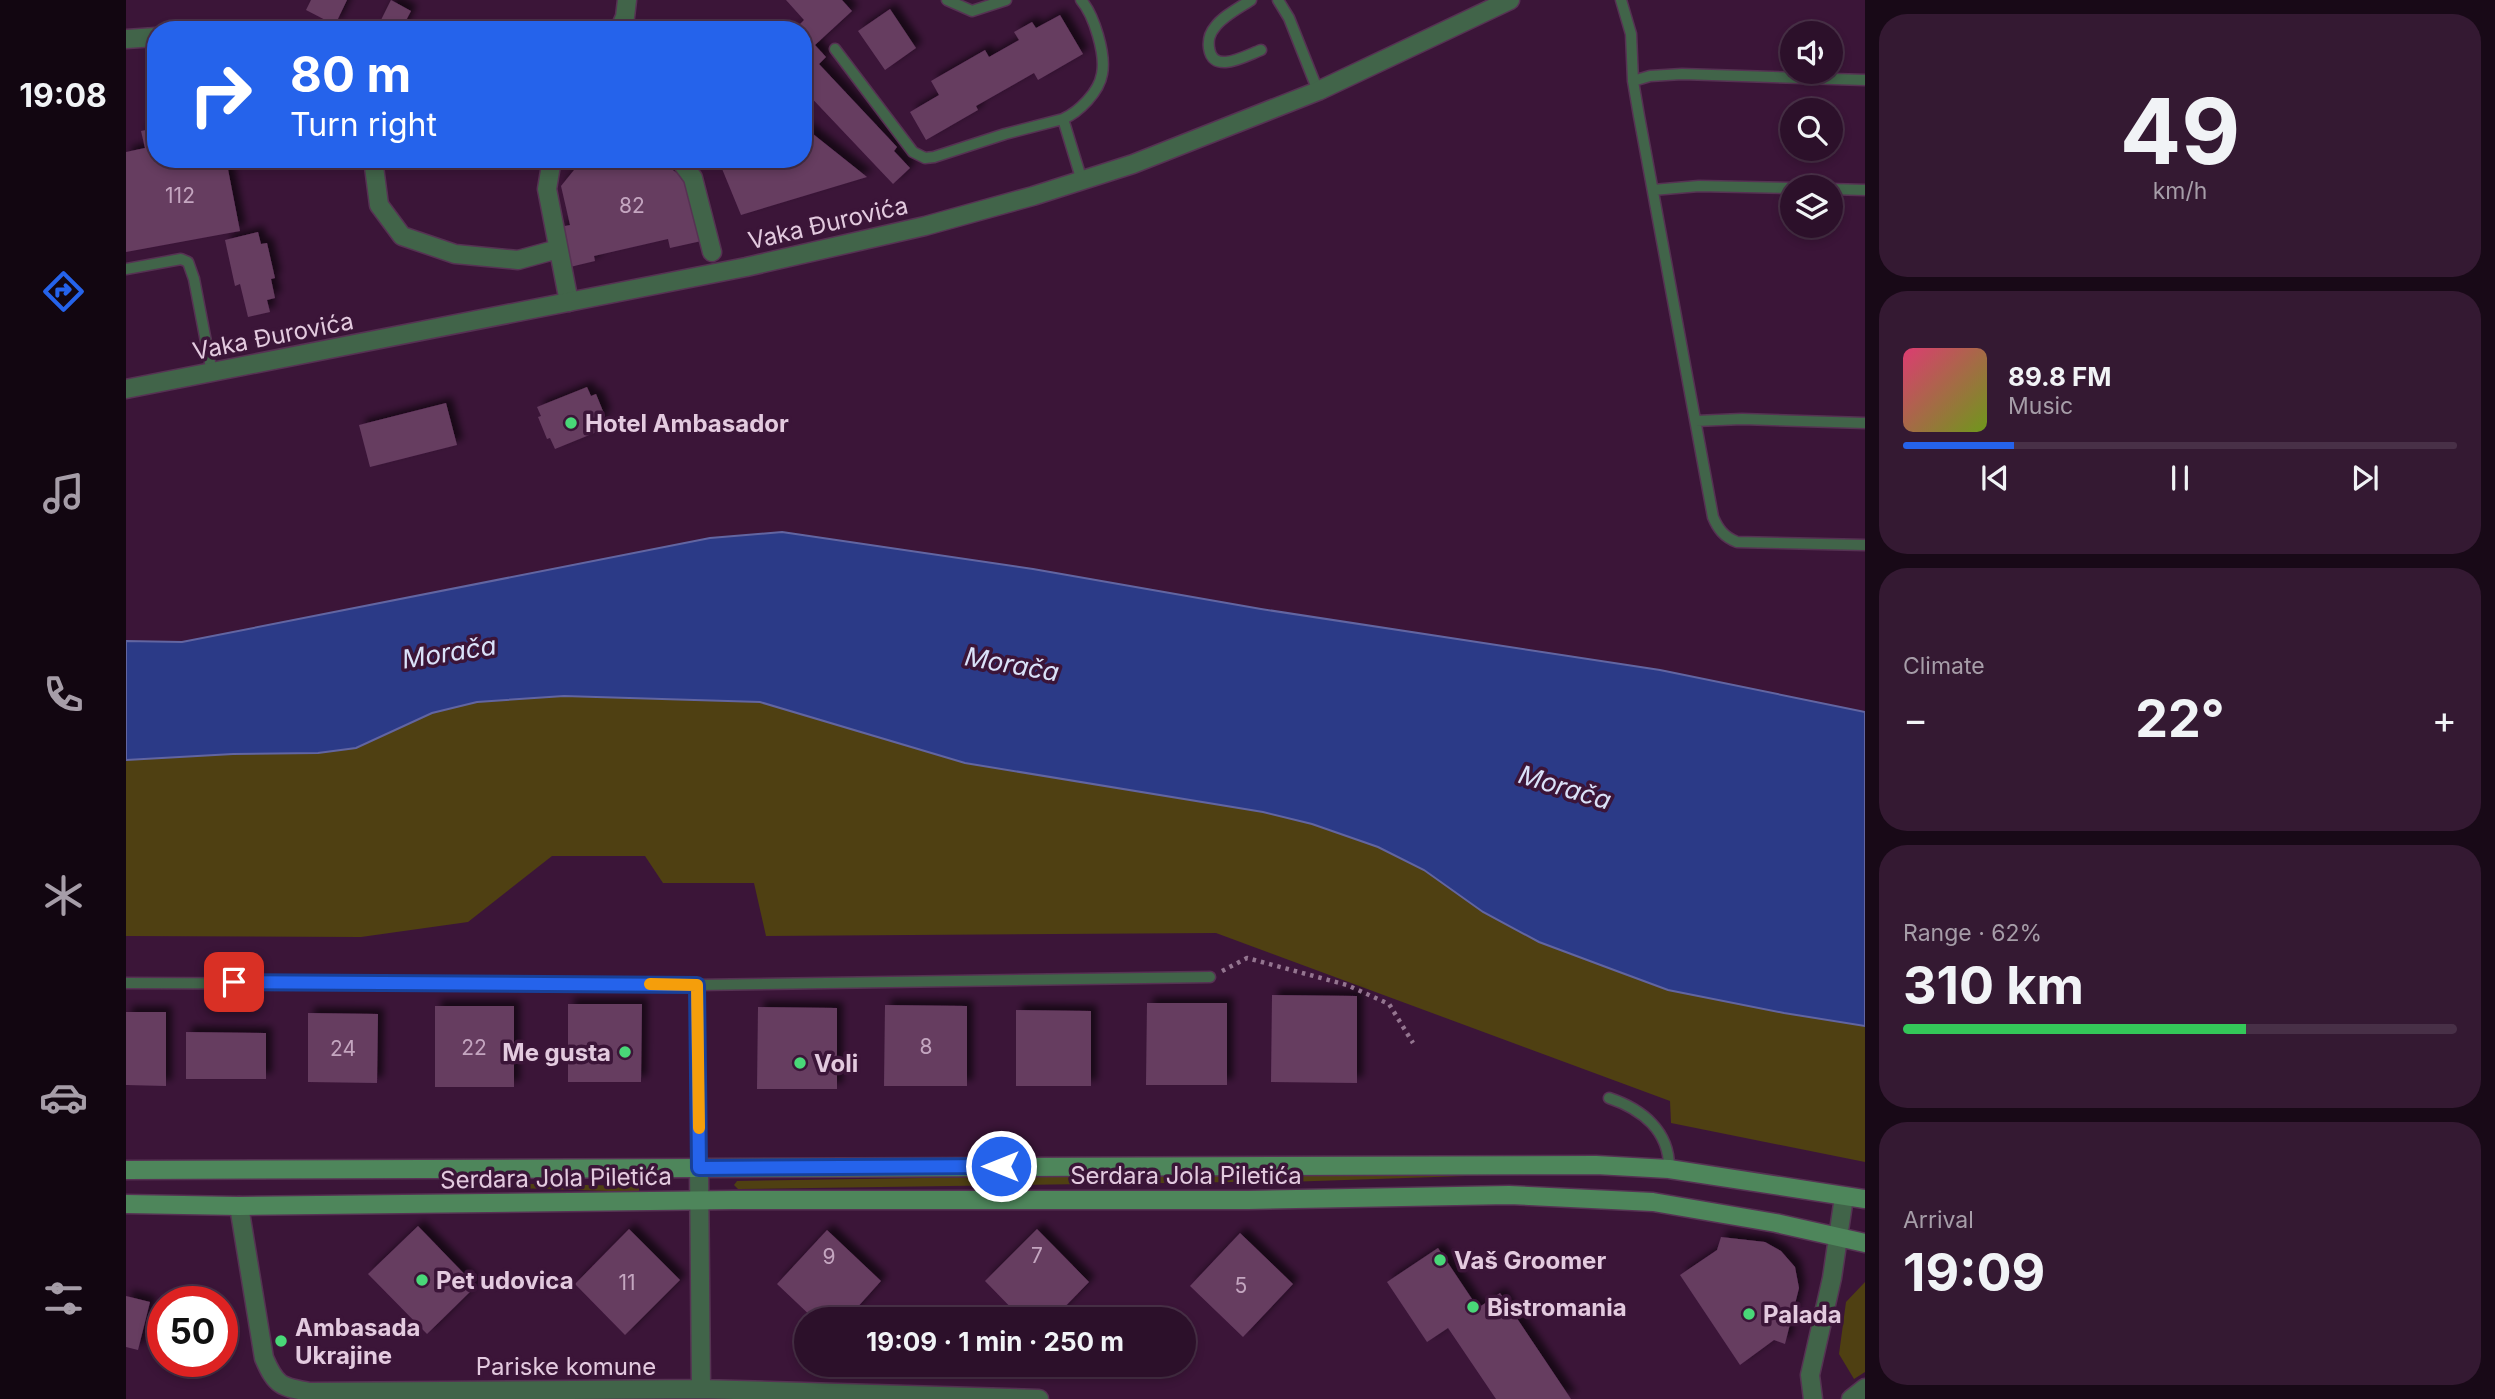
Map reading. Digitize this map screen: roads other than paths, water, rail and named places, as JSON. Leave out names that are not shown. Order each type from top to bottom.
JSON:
[{"type":"main road","name":"Serdara Jola Piletića","points":[[126,1170],[1596,1165],[1669,1169],[1865,1199]]},
{"type":"main road","name":"Serdara Jola Piletića","points":[[126,1204],[239,1206],[1248,1200],[1509,1195],[1653,1202],[1776,1223],[1865,1242]]},
{"type":"street","points":[[623,21],[627,0]]},
{"type":"street","name":"Vaka Đurovića","points":[[126,389],[746,267],[925,226],[1133,164],[1318,90],[1510,0]]},
{"type":"street","points":[[126,39],[147,38]]},
{"type":"street","points":[[374,168],[379,205],[402,236],[455,254],[518,260],[558,249]]},
{"type":"street","points":[[550,168],[547,189],[569,302]]},
{"type":"street","points":[[686,168],[693,178],[712,252]]},
{"type":"street","points":[[699,1168],[701,1389]]},
{"type":"street","points":[[1814,1399],[1810,1376],[1839,1238],[1844,1197]]},
{"type":"street","name":"Pariske komune","points":[[239,1206],[264,1358],[273,1378],[283,1387],[309,1395],[587,1394],[701,1389],[895,1397],[1040,1399]]},
{"type":"street","points":[[1851,1399],[1865,1388]]},
{"type":"lane","points":[[947,0],[972,11],[1006,0]]},
{"type":"lane","points":[[835,49],[913,152],[925,158],[934,157],[1063,119],[1085,102],[1098,87],[1103,72],[1098,36],[1081,0]]},
{"type":"lane","points":[[1251,0],[1216,26],[1208,39],[1210,53],[1217,61],[1225,63],[1261,50]]},
{"type":"lane","points":[[1278,0],[1289,18],[1318,90]]},
{"type":"lane","points":[[1621,0],[1631,34],[1633,81],[1713,517],[1723,534],[1737,542],[1865,545]]},
{"type":"lane","points":[[1633,81],[1674,74],[1865,80]]},
{"type":"lane","points":[[1063,119],[1082,181]]},
{"type":"lane","points":[[1653,190],[1699,186],[1780,188]]},
{"type":"lane","points":[[1843,189],[1865,190]]},
{"type":"lane","points":[[126,269],[181,259],[188,262],[194,279],[212,373]]},
{"type":"lane","points":[[1696,421],[1742,419],[1865,423]]},
{"type":"lane","points":[[126,983],[697,985],[1210,978]]},
{"type":"lane","points":[[697,985],[699,1168]]},
{"type":"lane","points":[[1609,1098],[1628,1104],[1656,1126],[1667,1148],[1669,1169]]},
{"type":"water","name":"Morača","points":[[782,532],[1033,569],[1261,609],[1660,670],[1865,712],[1865,1026],[1668,990],[1539,942],[1483,912],[1424,870],[1378,847],[1312,824],[1263,812],[965,763],[760,702],[564,696],[477,702],[432,713],[356,748],[318,753],[126,760],[126,641],[182,642],[710,538]]},
{"type":"place","name":"Hotel Ambasador","points":[[571,423]]},
{"type":"place","name":"Me gusta","points":[[625,1052]]},
{"type":"place","name":"Voli","points":[[800,1063]]},
{"type":"place","name":"Vaš Groomer","points":[[1440,1260]]},
{"type":"place","name":"Pet udovica","points":[[422,1280]]},
{"type":"place","name":"Bistromania","points":[[1473,1307]]},
{"type":"place","name":"Palada","points":[[1749,1314]]},
{"type":"place","name":"Ambasada Ukrajine","points":[[281,1341]]}]
